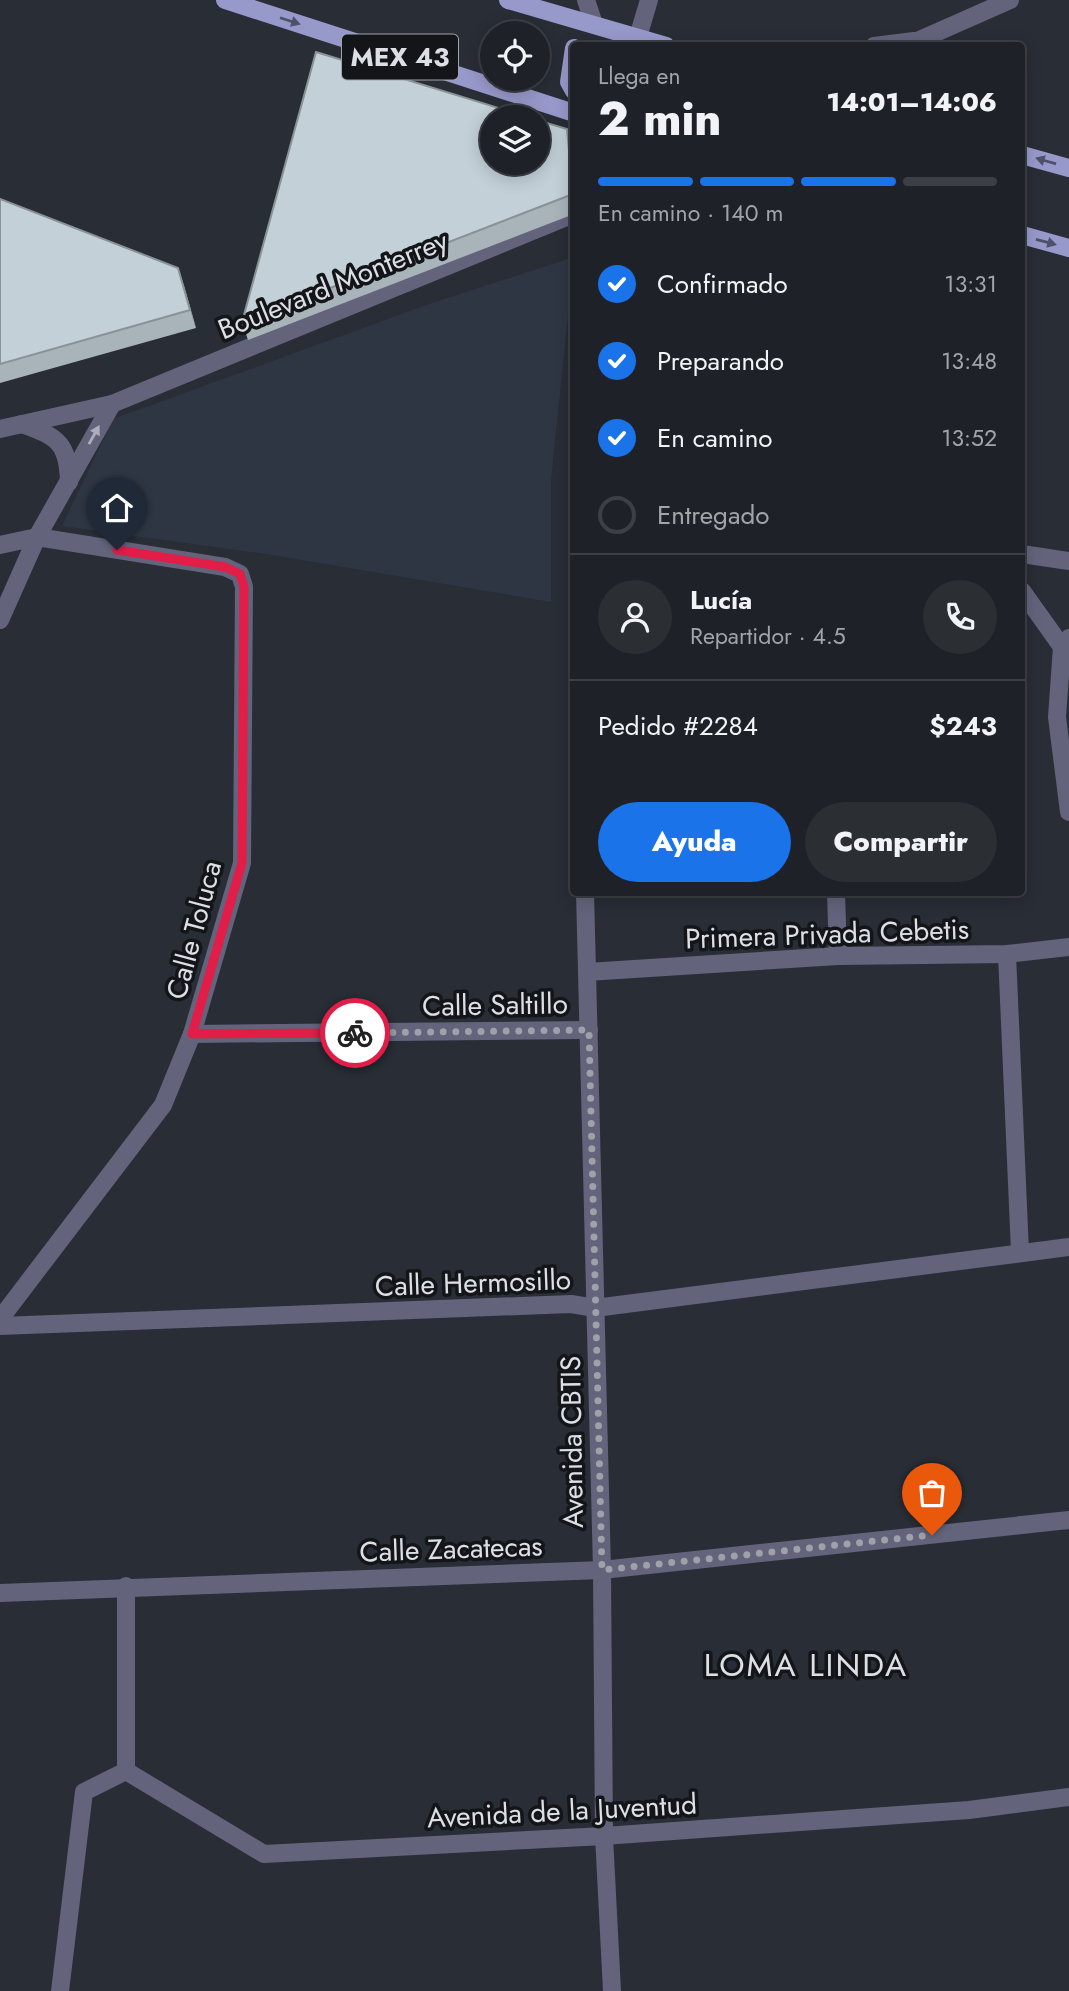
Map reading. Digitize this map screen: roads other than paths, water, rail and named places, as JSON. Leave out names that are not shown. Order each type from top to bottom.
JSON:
[{"type":"main road","name":"MEX 43","points":[[225,0],[570,112]]},
{"type":"main road","points":[[508,0],[654,42]]},
{"type":"main road","points":[[579,42],[594,24]]},
{"type":"main road","points":[[1025,156],[1069,168]]},
{"type":"main road","points":[[1025,237],[1069,248]]},
{"type":"street","points":[[586,0],[594,24]]},
{"type":"street","points":[[638,37],[649,0]]},
{"type":"street","points":[[912,42],[1010,0]]},
{"type":"street","name":"Boulevard Monterrey","points":[[0,429],[112,404],[570,216]]},
{"type":"street","points":[[0,620],[37,537],[112,404]]},
{"type":"street","points":[[22,424],[52,435],[68,455],[69,482]]},
{"type":"street","points":[[0,545],[37,537]]},
{"type":"street","name":"Calle Toluca","points":[[0,1319],[163,1105],[192,1034],[242,863],[244,587],[240,574],[225,567],[37,537]]},
{"type":"street","points":[[1025,554],[1069,561]]},
{"type":"street","points":[[1025,595],[1065,643],[1057,717],[1069,813]]},
{"type":"street","name":"Avenida CBTIS","points":[[585,896],[602,1570],[604,1836],[612,1991]]},
{"type":"street","points":[[836,896],[838,956]]},
{"type":"street","name":"Primera Privada Cebetis","points":[[587,972],[838,956],[1007,954],[1069,947]]},
{"type":"street","points":[[1007,954],[1020,1252]]},
{"type":"street","name":"Calle Saltillo","points":[[192,1034],[589,1030]]},
{"type":"street","name":"Calle Hermosillo","points":[[0,1326],[571,1304],[595,1308],[1069,1247]]},
{"type":"street","name":"Calle Zacatecas","points":[[0,1593],[126,1586],[602,1570],[1069,1520]]},
{"type":"street","points":[[60,1991],[85,1792],[126,1771],[126,1586]]},
{"type":"street","name":"Avenida de la Juventud","points":[[126,1771],[264,1854],[604,1836],[970,1810],[1069,1797]]},
{"type":"district","name":"LOMA LINDA","points":[[806,1665]]}]
